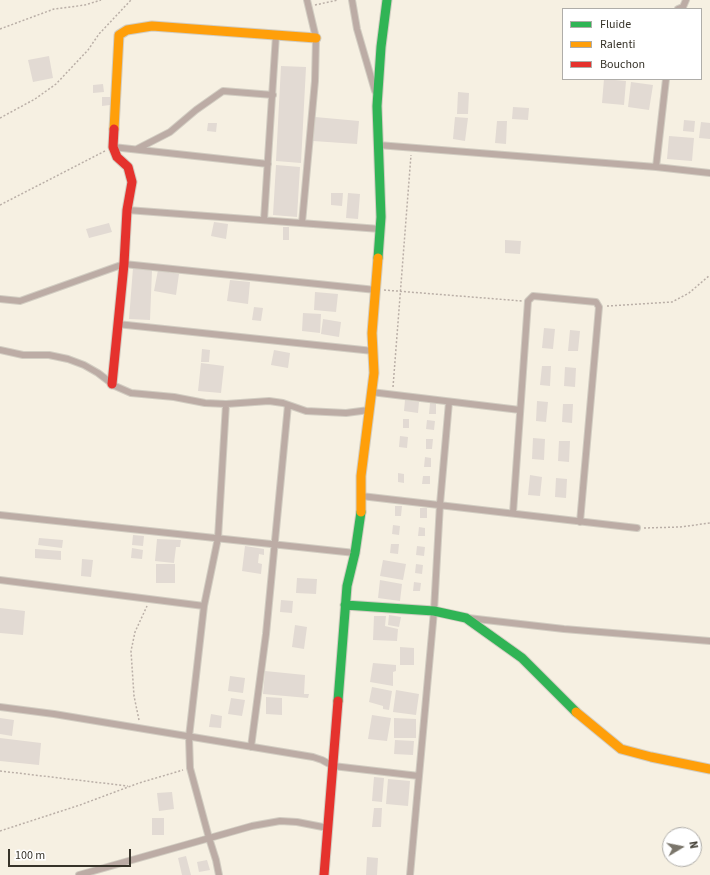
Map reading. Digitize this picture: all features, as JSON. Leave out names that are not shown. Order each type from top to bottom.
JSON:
[{"type":"street","points":[[302,223],[315,81],[316,38],[307,0]]},
{"type":"street","points":[[352,0],[362,48],[375,84],[378,106]]},
{"type":"street","points":[[324,875],[345,605],[347,586],[361,516],[361,476],[374,373],[372,333],[381,217],[378,106],[381,47],[387,0]]},
{"type":"street","points":[[680,8],[683,7],[686,0]]},
{"type":"street","points":[[112,384],[124,264],[127,210],[132,182],[128,167],[117,157],[112,147],[120,35],[126,30],[152,26],[316,38]]},
{"type":"street","points":[[264,220],[276,35]]},
{"type":"street","points":[[656,167],[666,80]]},
{"type":"street","points":[[137,149],[170,132],[196,110],[223,91],[272,95]]},
{"type":"street","points":[[378,145],[656,167],[710,173]]},
{"type":"street","points":[[112,147],[268,164]]},
{"type":"street","points":[[127,210],[380,229]]},
{"type":"street","points":[[0,298],[20,301],[124,264],[376,290]]},
{"type":"street","points":[[513,513],[528,301],[534,296],[596,302],[599,307],[580,522]]},
{"type":"street","points":[[117,324],[373,351]]},
{"type":"street","points":[[0,350],[23,355],[49,355],[68,359],[84,365],[98,373],[112,384],[131,393],[174,397],[206,403],[226,404],[269,401],[313,411],[346,413],[369,410]]},
{"type":"street","points":[[371,392],[520,410]]},
{"type":"street","points":[[410,875],[434,611],[440,504],[449,402]]},
{"type":"street","points":[[218,875],[216,860],[190,768],[189,737],[204,606],[218,538],[226,404]]},
{"type":"street","points":[[251,747],[266,634],[288,405]]},
{"type":"street","points":[[361,496],[636,528]]},
{"type":"street","points":[[0,515],[355,552]]},
{"type":"street","points":[[0,580],[204,606]]},
{"type":"street","points":[[345,605],[434,611],[466,618],[564,629],[710,641]]},
{"type":"street","points":[[466,618],[522,658],[582,718],[621,749],[651,757],[710,768]]},
{"type":"street","points":[[0,707],[54,714],[313,757],[332,766],[419,776]]},
{"type":"street","points":[[79,875],[252,826],[280,821],[297,822],[328,828]]},
{"type":"path","points":[[0,29],[54,9],[85,5],[101,0]]},
{"type":"path","points":[[0,118],[35,99],[56,84],[88,50],[99,34],[131,0]]},
{"type":"path","points":[[310,12],[314,6],[338,0]]},
{"type":"path","points":[[0,205],[112,147]]},
{"type":"path","points":[[392,395],[412,148]]},
{"type":"path","points":[[599,307],[672,302],[689,293],[710,275]]},
{"type":"path","points":[[376,290],[528,301]]},
{"type":"path","points":[[636,528],[680,527],[710,523]]},
{"type":"path","points":[[141,729],[134,696],[131,651],[135,632],[151,599]]},
{"type":"path","points":[[0,831],[80,805],[130,786],[190,768]]},
{"type":"path","points":[[0,771],[130,786]]},
{"type":"building","points":[[49,56],[53,78],[33,82],[28,60]]},
{"type":"building","points":[[281,66],[306,67],[301,163],[276,161]]},
{"type":"building","points":[[604,80],[626,81],[624,105],[602,103]]},
{"type":"building","points":[[631,82],[653,85],[649,110],[628,107]]},
{"type":"building","points":[[103,84],[104,92],[93,93],[93,85]]},
{"type":"building","points":[[458,92],[469,93],[468,114],[457,114]]},
{"type":"building","points":[[102,97],[110,97],[110,105],[102,106]]},
{"type":"building","points":[[513,107],[529,108],[528,120],[512,119]]},
{"type":"building","points":[[315,117],[359,121],[357,144],[313,141]]},
{"type":"building","points":[[455,117],[468,118],[465,141],[453,139]]},
{"type":"building","points":[[684,120],[695,121],[694,132],[683,131]]},
{"type":"building","points":[[497,121],[507,121],[506,144],[495,143]]},
{"type":"building","points":[[701,122],[710,123],[710,139],[699,138]]},
{"type":"building","points":[[208,123],[217,123],[216,132],[207,131]]},
{"type":"building","points":[[669,136],[694,138],[692,161],[667,159]]},
{"type":"building","points":[[276,165],[300,167],[297,217],[273,215]]},
{"type":"building","points":[[331,193],[343,193],[342,206],[331,205]]},
{"type":"building","points":[[348,193],[360,194],[358,219],[346,218]]},
{"type":"building","points":[[214,222],[228,224],[226,239],[211,236]]},
{"type":"building","points":[[109,223],[112,232],[89,238],[86,229]]},
{"type":"building","points":[[283,227],[289,227],[289,240],[283,240]]},
{"type":"building","points":[[505,240],[521,241],[520,254],[505,253]]},
{"type":"building","points":[[133,268],[152,270],[150,320],[129,319]]},
{"type":"building","points":[[158,270],[179,274],[176,295],[154,291]]},
{"type":"building","points":[[230,280],[250,282],[248,304],[227,301]]},
{"type":"building","points":[[315,292],[338,294],[336,312],[314,310]]},
{"type":"building","points":[[254,307],[263,308],[261,321],[252,320]]},
{"type":"building","points":[[303,313],[321,314],[320,333],[302,331]]},
{"type":"building","points":[[323,319],[341,322],[339,337],[321,334]]},
{"type":"building","points":[[544,328],[555,329],[553,349],[542,348]]},
{"type":"building","points":[[570,330],[580,331],[578,351],[568,351]]},
{"type":"building","points":[[202,349],[210,350],[209,362],[201,362]]},
{"type":"building","points":[[274,350],[290,353],[288,368],[271,365]]},
{"type":"building","points":[[201,363],[224,366],[221,393],[198,391]]},
{"type":"building","points":[[542,366],[551,366],[550,386],[540,385]]},
{"type":"building","points":[[565,367],[576,368],[575,387],[564,386]]},
{"type":"building","points":[[405,400],[419,402],[418,413],[404,411]]},
{"type":"building","points":[[537,401],[548,402],[546,422],[536,421]]},
{"type":"building","points":[[430,403],[436,403],[436,414],[429,414]]},
{"type":"building","points":[[563,404],[573,404],[572,423],[562,422]]},
{"type":"building","points":[[403,419],[409,419],[409,428],[403,428]]},
{"type":"building","points":[[427,420],[435,421],[434,430],[426,429]]},
{"type":"building","points":[[400,436],[408,437],[407,448],[399,447]]},
{"type":"building","points":[[533,438],[545,439],[544,460],[532,459]]},
{"type":"building","points":[[426,439],[433,439],[432,449],[426,449]]},
{"type":"building","points":[[559,441],[570,441],[569,462],[558,461]]},
{"type":"building","points":[[425,457],[431,458],[431,467],[424,467]]},
{"type":"building","points":[[398,473],[404,474],[404,483],[398,482]]},
{"type":"building","points":[[530,475],[542,477],[540,496],[528,495]]},
{"type":"building","points":[[423,476],[430,476],[430,484],[422,484]]},
{"type":"building","points":[[556,478],[567,479],[566,498],[555,497]]},
{"type":"building","points":[[395,506],[402,506],[401,516],[395,516]]},
{"type":"building","points":[[420,508],[427,508],[427,518],[420,518]]},
{"type":"building","points":[[393,525],[400,526],[399,535],[392,534]]},
{"type":"building","points":[[419,527],[425,528],[425,536],[418,536]]},
{"type":"building","points":[[133,535],[144,536],[143,546],[132,545]]},
{"type":"building","points":[[39,538],[63,540],[62,548],[38,545]]},
{"type":"building","points":[[157,539],[181,540],[180,547],[176,547],[174,563],[155,561]]},
{"type":"building","points":[[391,544],[399,544],[398,554],[390,553]]},
{"type":"building","points":[[245,546],[264,549],[264,555],[259,554],[258,563],[262,564],[261,574],[242,571]]},
{"type":"building","points":[[417,546],[425,547],[424,556],[416,555]]},
{"type":"building","points":[[132,548],[143,550],[142,559],[131,558]]},
{"type":"building","points":[[35,549],[61,551],[61,560],[35,558]]},
{"type":"building","points":[[82,559],[93,560],[91,577],[81,576]]},
{"type":"building","points":[[383,560],[406,564],[403,580],[380,576]]},
{"type":"building","points":[[156,564],[175,564],[175,583],[156,583]]},
{"type":"building","points":[[416,564],[423,565],[422,574],[415,573]]},
{"type":"building","points":[[297,578],[317,579],[316,594],[296,593]]},
{"type":"building","points":[[380,580],[402,584],[400,601],[378,598]]},
{"type":"building","points":[[414,582],[421,583],[420,591],[413,591]]},
{"type":"building","points":[[281,600],[293,601],[292,613],[280,612]]},
{"type":"building","points":[[0,608],[25,611],[23,635],[0,633]]},
{"type":"building","points":[[389,615],[401,617],[399,627],[388,625]]},
{"type":"building","points":[[374,616],[386,616],[385,626],[398,629],[397,641],[373,640]]},
{"type":"building","points":[[295,625],[307,627],[304,649],[292,647]]},
{"type":"building","points":[[400,647],[414,648],[414,665],[400,665]]},
{"type":"building","points":[[373,663],[396,665],[396,671],[393,672],[393,686],[370,682]]},
{"type":"building","points":[[265,671],[305,675],[304,694],[309,694],[308,698],[263,694]]},
{"type":"building","points":[[230,676],[245,678],[243,693],[228,691]]},
{"type":"building","points":[[372,687],[392,691],[389,710],[383,709],[383,706],[369,702]]},
{"type":"building","points":[[396,690],[419,694],[416,715],[393,712]]},
{"type":"building","points":[[266,697],[282,698],[282,715],[266,714]]},
{"type":"building","points":[[231,698],[245,700],[242,716],[228,714]]},
{"type":"building","points":[[211,714],[222,716],[221,728],[209,727]]},
{"type":"building","points":[[372,715],[391,718],[387,741],[368,739]]},
{"type":"building","points":[[0,718],[14,720],[12,736],[0,734]]},
{"type":"building","points":[[394,718],[416,719],[416,738],[394,738]]},
{"type":"building","points":[[0,738],[41,743],[39,765],[0,761]]},
{"type":"building","points":[[395,740],[414,741],[413,755],[394,754]]},
{"type":"building","points":[[374,777],[384,778],[382,802],[372,801]]},
{"type":"building","points":[[388,779],[410,781],[408,806],[386,804]]},
{"type":"building","points":[[172,792],[174,809],[159,811],[157,793]]},
{"type":"building","points":[[374,808],[382,808],[381,827],[372,827]]},
{"type":"building","points":[[152,818],[164,818],[164,835],[152,835]]},
{"type":"building","points":[[186,856],[191,875],[182,875],[178,858]]},
{"type":"building","points":[[367,857],[378,858],[377,875],[366,875]]},
{"type":"building","points":[[207,860],[210,870],[199,872],[197,862]]},
{"type":"traffic: fast","points":[[378,258],[381,217],[377,106],[381,47],[387,0]]},
{"type":"traffic: fast","points":[[338,701],[347,586],[355,553],[361,512]]},
{"type":"traffic: fast","points":[[345,605],[434,611],[466,618],[522,658],[576,712]]},
{"type":"traffic: slow","points":[[114,129],[119,35],[127,30],[152,26],[316,38]]},
{"type":"traffic: slow","points":[[361,512],[361,476],[374,373],[372,333],[378,258]]},
{"type":"traffic: slow","points":[[576,712],[621,749],[651,757],[710,769]]},
{"type":"traffic: jam","points":[[112,384],[124,264],[127,210],[132,182],[128,167],[117,157],[113,147],[114,129]]},
{"type":"traffic: jam","points":[[324,875],[338,701]]}]
